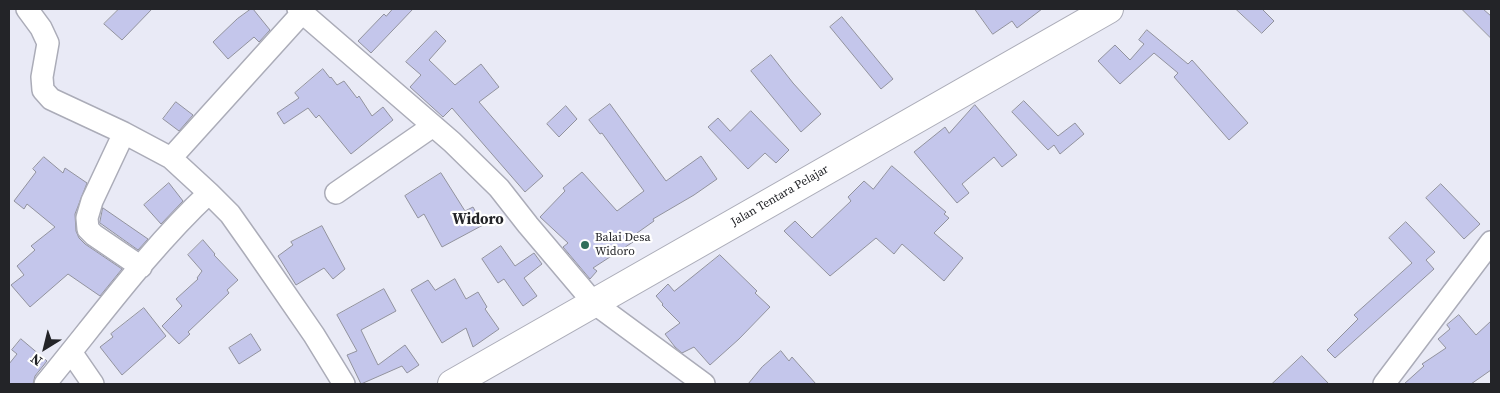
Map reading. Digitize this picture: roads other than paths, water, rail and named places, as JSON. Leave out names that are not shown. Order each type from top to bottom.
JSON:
[{"type":"main road","name":"Jalan Tentara Pelajar","points":[[452,384],[1108,9]]},
{"type":"street","points":[[28,9],[48,42],[42,77],[43,90],[51,99],[124,133],[171,158],[209,193],[230,214],[314,335],[344,384]]},
{"type":"street","points":[[171,158],[300,11],[433,126],[499,188],[594,303],[704,384]]},
{"type":"street","points":[[336,193],[433,126]]},
{"type":"street","points":[[124,133],[92,201],[87,218],[88,228],[94,235],[141,267]]},
{"type":"street","points":[[45,384],[141,267],[188,213],[209,193]]},
{"type":"street","points":[[1384,384],[1491,242]]},
{"type":"street","points":[[71,352],[93,384]]},
{"type":"place","name":"Balai Desa Widoro","points":[[585,245]]},
{"type":"district","name":"Widoro","points":[[478,220]]}]
